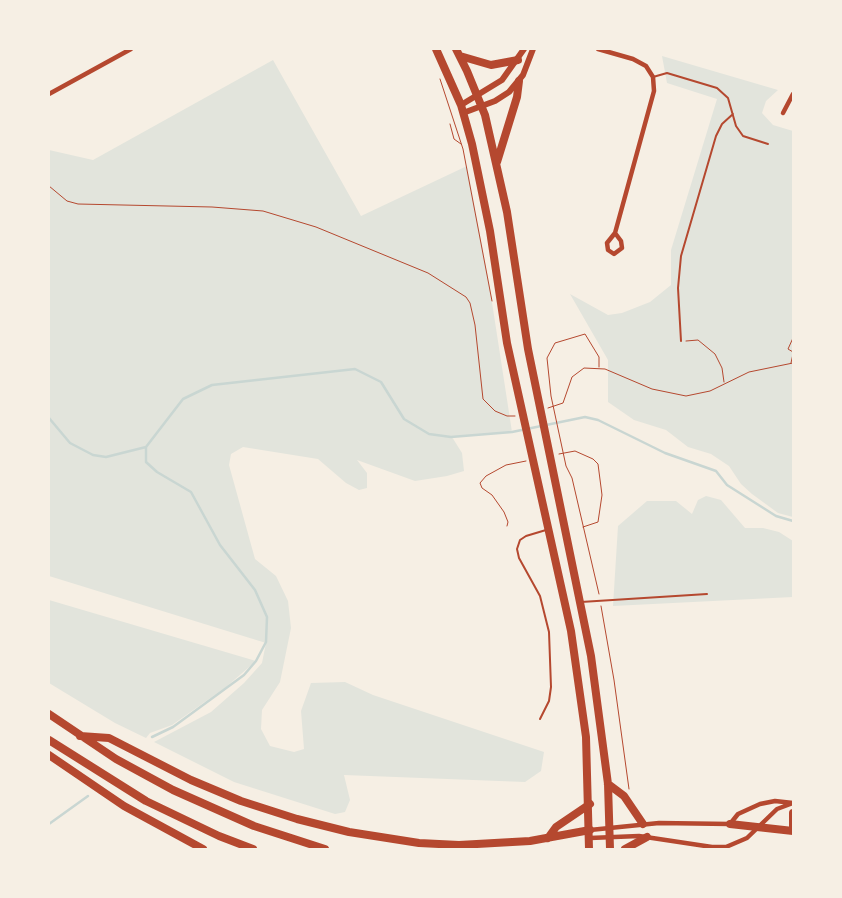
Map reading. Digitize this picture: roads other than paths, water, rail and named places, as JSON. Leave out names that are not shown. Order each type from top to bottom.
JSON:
[{"type":"highway","points":[[436,49],[464,113],[483,195],[503,324],[580,683],[586,737],[590,804],[589,849]]},
{"type":"highway","points":[[458,52],[491,65],[518,60]]},
{"type":"highway","points":[[458,52],[482,107],[497,162],[538,399],[581,602],[597,699],[608,784],[610,849]]},
{"type":"highway","points":[[497,162],[517,97],[518,81]]},
{"type":"highway","points":[[49,714],[80,736],[141,773],[199,802],[254,826],[325,849]]},
{"type":"highway","points":[[80,736],[108,738],[191,780],[241,801],[297,819],[349,832],[392,839],[444,844],[508,843],[590,834]]},
{"type":"highway","points":[[49,740],[146,800],[220,836],[253,849]]},
{"type":"highway","points":[[49,755],[124,806],[203,849]]},
{"type":"highway","points":[[608,784],[624,796],[643,824]]},
{"type":"highway","points":[[548,838],[556,827],[590,804]]},
{"type":"highway","points":[[730,824],[759,825],[793,830],[793,813]]},
{"type":"highway","points":[[625,849],[647,837]]},
{"type":"main road","points":[[460,105],[502,80],[524,49]]},
{"type":"main road","points":[[464,113],[502,97],[518,81],[533,49]]},
{"type":"street","points":[[49,94],[131,49]]},
{"type":"street","points":[[598,49],[640,62],[646,66],[653,77],[652,106],[615,233],[608,240],[606,247],[614,254],[620,251],[622,244],[615,233]]},
{"type":"street","points":[[783,113],[793,94]]},
{"type":"street","points":[[590,834],[610,832],[643,824],[677,822],[730,824],[738,814],[760,804],[775,801],[793,803]]},
{"type":"street","points":[[590,834],[610,832],[712,848],[726,848],[741,842],[777,810],[793,803]]},
{"type":"lane","points":[[653,77],[668,73],[717,88],[728,98],[736,126],[743,136],[768,144]]},
{"type":"lane","points":[[681,341],[678,288],[680,256],[716,136],[722,124],[733,114]]},
{"type":"lane","points":[[540,719],[549,701],[551,687],[549,632],[540,596],[517,549],[520,540],[526,536],[548,529]]},
{"type":"lane","points":[[581,602],[707,594]]},
{"type":"waterway","points":[[49,418],[70,443],[93,455],[106,457],[146,447],[183,399],[212,385],[355,369],[381,382],[404,419],[429,434],[451,437],[512,432],[585,417],[598,420],[665,453],[716,471],[727,485],[776,516],[793,521]]},
{"type":"waterway","points":[[146,447],[146,462],[157,472],[191,492],[220,545],[255,590],[267,617],[266,642],[256,661],[244,675],[173,727],[152,737]]},
{"type":"waterway","points":[[49,824],[88,796]]}]
